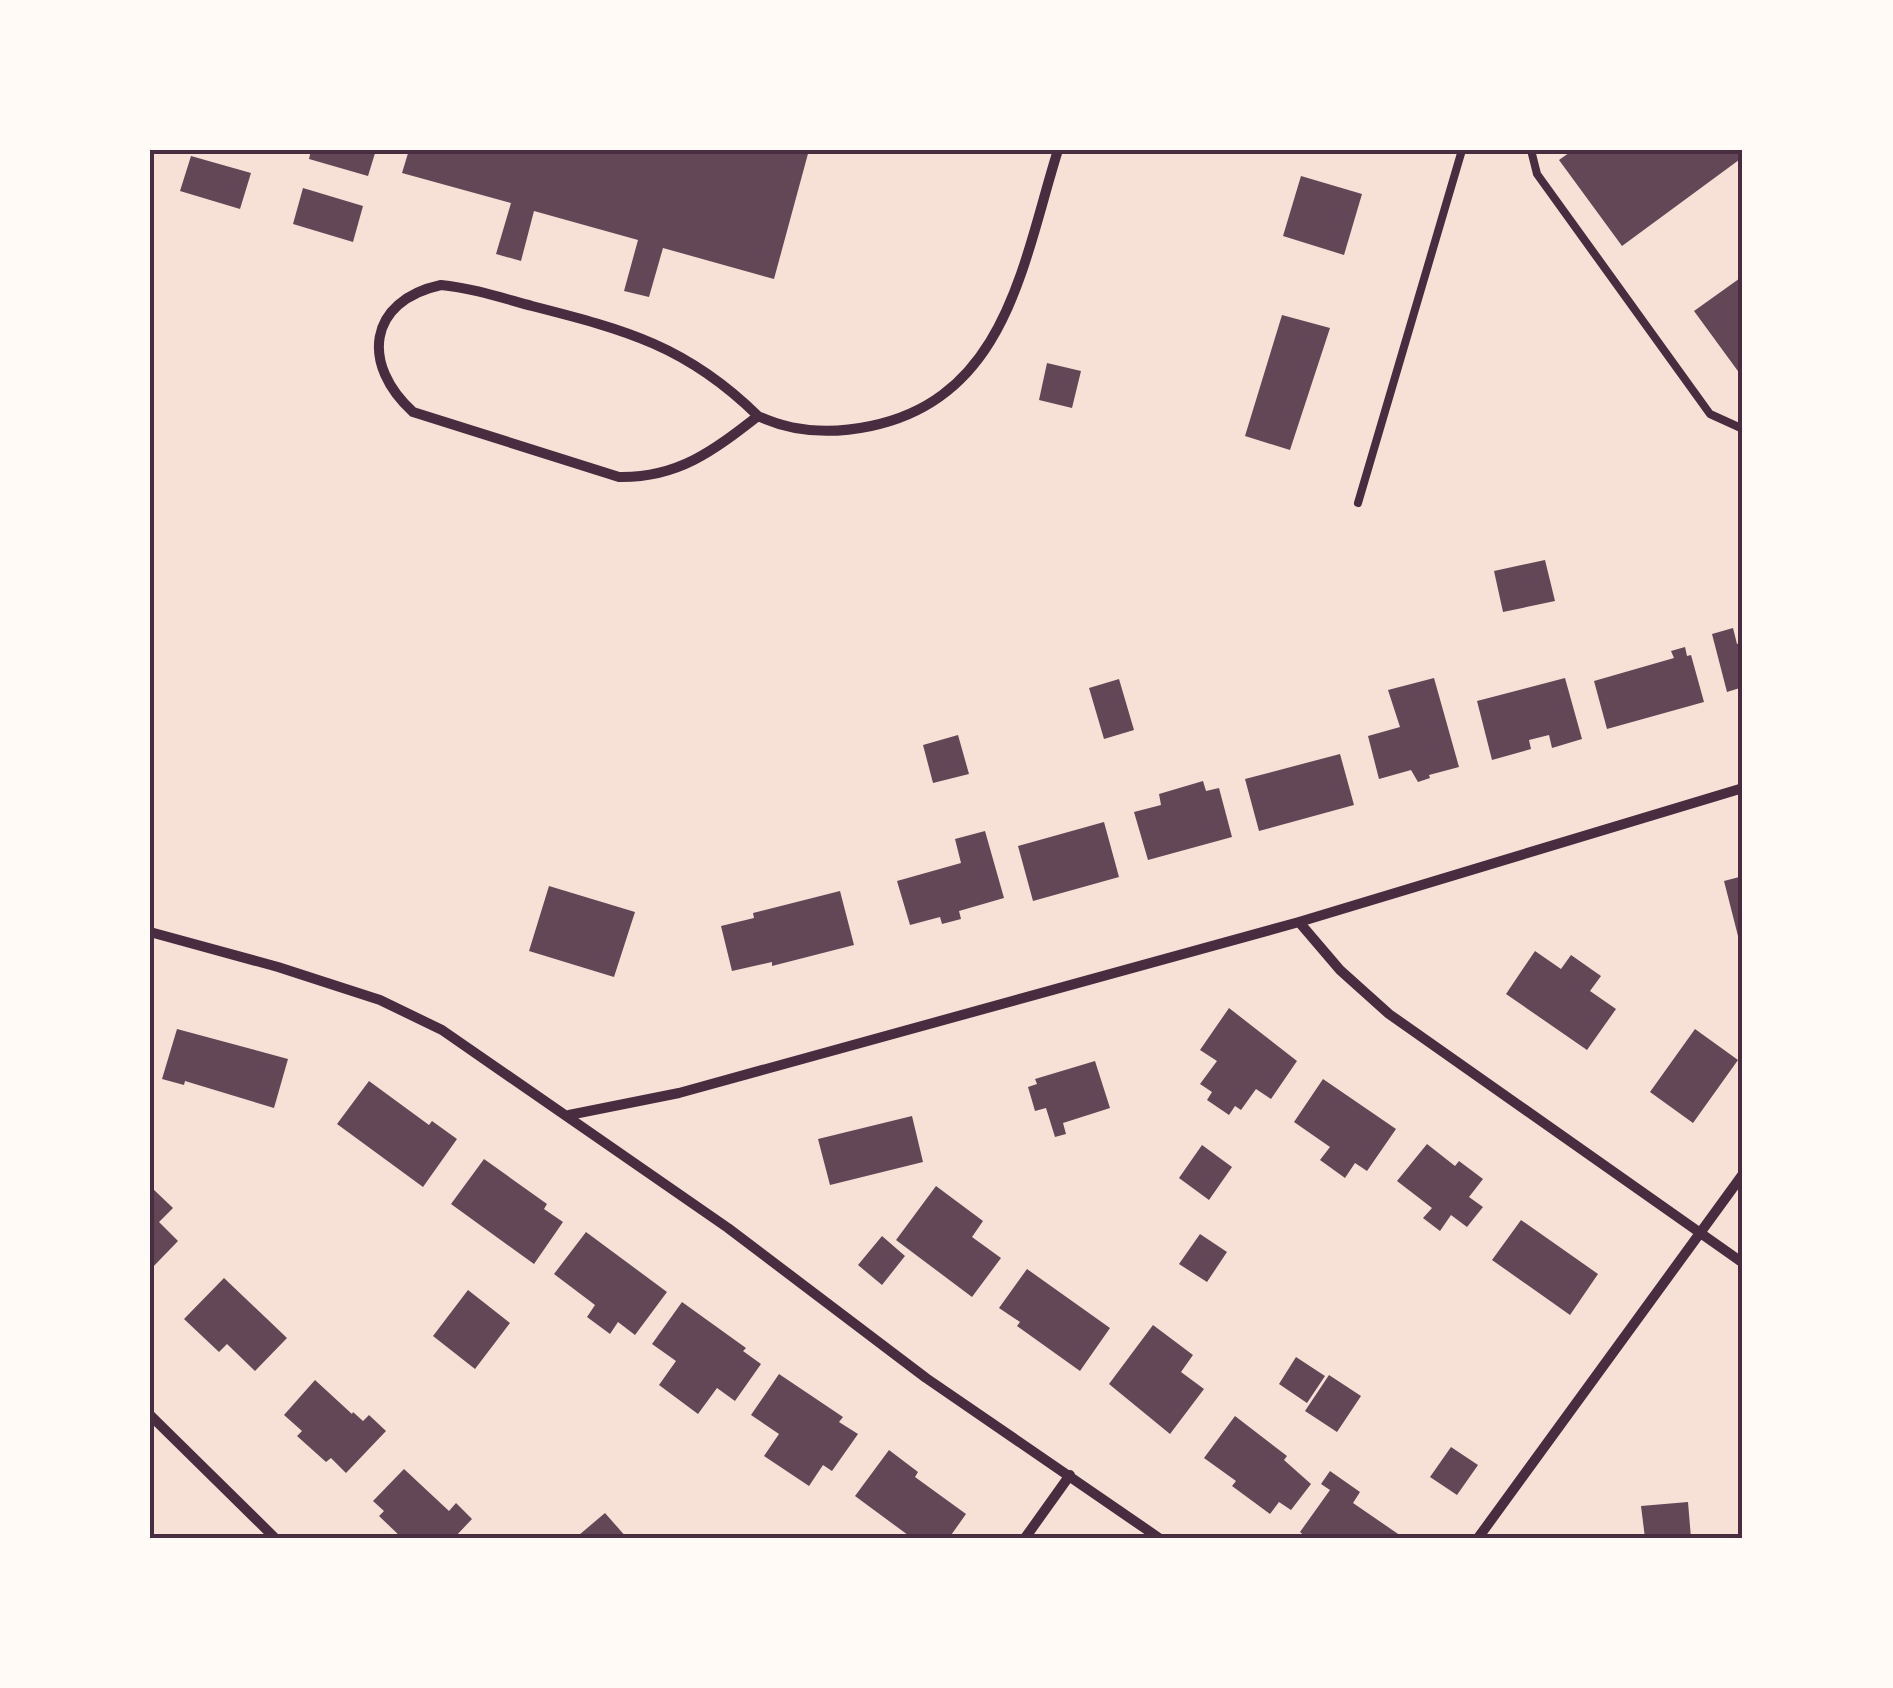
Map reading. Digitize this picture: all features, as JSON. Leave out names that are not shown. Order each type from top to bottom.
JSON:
[{"type":"street","points":[[758,416],[717,448],[670,472],[648,478],[619,476],[413,412],[395,396],[381,369],[379,339],[384,321],[398,302],[418,290],[455,286],[620,328],[672,350],[727,386],[758,416],[778,426],[847,431],[900,418],[958,384],[989,348],[1007,314],[1058,150]]},
{"type":"street","points":[[569,1115],[679,1093],[1299,922],[1743,788]]},
{"type":"street","points":[[1299,922],[1340,970],[1389,1014],[1743,1263]]},
{"type":"street","points":[[150,932],[380,1000],[442,1030],[728,1228],[926,1378],[1159,1538]]},
{"type":"street","points":[[1478,1538],[1743,1174]]},
{"type":"street","points":[[150,1415],[275,1538]]},
{"type":"street","points":[[1025,1538],[1070,1475]]},
{"type":"lane","points":[[1358,503],[1462,150]]},
{"type":"lane","points":[[1531,150],[1537,174],[1710,414],[1743,429]]},
{"type":"building","points":[[311,150],[376,150],[368,176],[309,159]]},
{"type":"building","points":[[409,150],[809,150],[774,279],[663,248],[649,297],[624,291],[638,240],[534,211],[521,261],[496,254],[511,203],[402,173]]},
{"type":"building","points":[[1573,150],[1743,150],[1743,157],[1622,246],[1559,160]]},
{"type":"building","points":[[191,156],[251,173],[240,209],[180,191]]},
{"type":"building","points":[[1301,176],[1362,194],[1344,255],[1283,236]]},
{"type":"building","points":[[303,188],[363,206],[353,242],[293,224]]},
{"type":"building","points":[[1743,276],[1743,378],[1694,311]]},
{"type":"building","points":[[1282,315],[1330,328],[1290,450],[1245,436]]},
{"type":"building","points":[[1047,363],[1081,371],[1072,408],[1039,400]]},
{"type":"building","points":[[1545,560],[1555,601],[1503,612],[1494,571]]},
{"type":"building","points":[[1733,628],[1737,644],[1743,642],[1743,687],[1727,692],[1712,634]]},
{"type":"building","points":[[1685,647],[1687,656],[1691,655],[1704,702],[1607,729],[1594,681],[1674,658],[1671,651]]},
{"type":"building","points":[[1434,678],[1459,767],[1418,782],[1411,770],[1379,779],[1368,736],[1400,727],[1388,690]]},
{"type":"building","points":[[1565,678],[1582,739],[1552,748],[1549,735],[1529,740],[1531,749],[1492,760],[1477,701]]},
{"type":"building","points":[[1119,679],[1134,730],[1104,739],[1089,688]]},
{"type":"building","points":[[958,735],[969,774],[933,783],[923,745]]},
{"type":"building","points":[[1340,754],[1354,805],[1259,831],[1245,779]]},
{"type":"building","points":[[1203,781],[1206,791],[1219,788],[1232,837],[1148,860],[1134,812],[1161,805],[1159,794]]},
{"type":"building","points":[[1104,822],[1119,877],[1033,901],[1018,846]]},
{"type":"building","points":[[985,831],[1004,898],[959,911],[961,919],[942,924],[940,917],[910,925],[897,881],[961,863],[955,839]]},
{"type":"building","points":[[1743,876],[1743,934],[1738,936],[1724,881]]},
{"type":"building","points":[[549,886],[635,912],[614,977],[529,951]]},
{"type":"building","points":[[840,891],[854,945],[772,966],[772,962],[732,971],[721,926],[754,918],[753,913]]},
{"type":"building","points":[[1535,951],[1561,969],[1571,955],[1601,976],[1590,991],[1616,1009],[1587,1050],[1506,994]]},
{"type":"building","points":[[1229,1008],[1297,1061],[1271,1099],[1256,1089],[1241,1110],[1235,1106],[1229,1115],[1207,1100],[1212,1092],[1200,1084],[1217,1061],[1200,1050]]},
{"type":"building","points":[[177,1029],[288,1059],[274,1108],[185,1081],[184,1085],[162,1079]]},
{"type":"building","points":[[1695,1029],[1738,1060],[1693,1123],[1650,1092]]},
{"type":"building","points":[[1095,1061],[1110,1108],[1063,1123],[1066,1134],[1055,1137],[1046,1108],[1035,1111],[1028,1087],[1037,1084],[1035,1079]]},
{"type":"building","points":[[1323,1079],[1396,1129],[1367,1171],[1355,1163],[1345,1178],[1320,1160],[1330,1147],[1294,1122]]},
{"type":"building","points":[[369,1081],[429,1125],[432,1121],[457,1139],[423,1187],[337,1124]]},
{"type":"building","points":[[912,1116],[923,1162],[830,1185],[818,1139]]},
{"type":"building","points":[[1427,1144],[1455,1166],[1459,1161],[1483,1179],[1469,1197],[1483,1207],[1467,1227],[1451,1215],[1440,1231],[1423,1218],[1432,1208],[1397,1181]]},
{"type":"building","points":[[1202,1145],[1232,1167],[1209,1200],[1179,1178]]},
{"type":"building","points":[[484,1159],[547,1204],[544,1209],[563,1222],[534,1264],[451,1204]]},
{"type":"building","points":[[936,1186],[983,1221],[972,1237],[1001,1258],[972,1297],[896,1240]]},
{"type":"building","points":[[152,1188],[173,1208],[159,1222],[178,1241],[150,1270]]},
{"type":"building","points":[[1521,1220],[1598,1274],[1570,1315],[1492,1260]]},
{"type":"building","points":[[586,1232],[667,1292],[635,1335],[618,1322],[610,1334],[587,1317],[595,1305],[554,1274]]},
{"type":"building","points":[[1200,1234],[1227,1252],[1207,1282],[1179,1264]]},
{"type":"building","points":[[882,1236],[905,1256],[882,1285],[858,1265]]},
{"type":"building","points":[[1027,1269],[1110,1328],[1080,1371],[1017,1326],[1020,1322],[999,1308]]},
{"type":"building","points":[[224,1278],[287,1338],[255,1371],[227,1344],[219,1352],[184,1319]]},
{"type":"building","points":[[468,1290],[510,1323],[475,1369],[433,1336]]},
{"type":"building","points":[[682,1302],[746,1348],[743,1351],[761,1364],[735,1401],[717,1388],[698,1414],[659,1385],[676,1361],[652,1344]]},
{"type":"building","points":[[1153,1325],[1193,1355],[1181,1372],[1204,1389],[1170,1434],[1109,1384]]},
{"type":"building","points":[[1296,1357],[1325,1376],[1307,1403],[1279,1384]]},
{"type":"building","points":[[779,1374],[843,1417],[839,1422],[858,1434],[832,1471],[823,1465],[809,1486],[764,1456],[779,1434],[751,1415]]},
{"type":"building","points":[[1329,1375],[1361,1396],[1337,1432],[1305,1411]]},
{"type":"building","points":[[315,1380],[352,1414],[363,1421],[369,1415],[386,1431],[346,1473],[331,1458],[326,1462],[297,1436],[302,1431],[284,1415]]},
{"type":"building","points":[[1235,1416],[1287,1456],[1284,1460],[1311,1484],[1291,1510],[1279,1502],[1270,1514],[1232,1486],[1236,1481],[1204,1458]]},
{"type":"building","points":[[1451,1447],[1478,1465],[1457,1495],[1430,1477]]},
{"type":"building","points":[[889,1450],[918,1472],[915,1477],[966,1514],[949,1538],[912,1538],[855,1496]]},
{"type":"building","points":[[404,1469],[449,1511],[456,1503],[472,1519],[454,1538],[402,1538],[379,1516],[384,1511],[373,1501]]},
{"type":"building","points":[[1330,1471],[1360,1492],[1353,1503],[1404,1538],[1307,1538],[1300,1532],[1330,1490],[1321,1484]]},
{"type":"building","points":[[1688,1502],[1691,1538],[1645,1538],[1641,1506]]},
{"type":"building","points":[[605,1513],[627,1538],[581,1538],[579,1535]]}]
